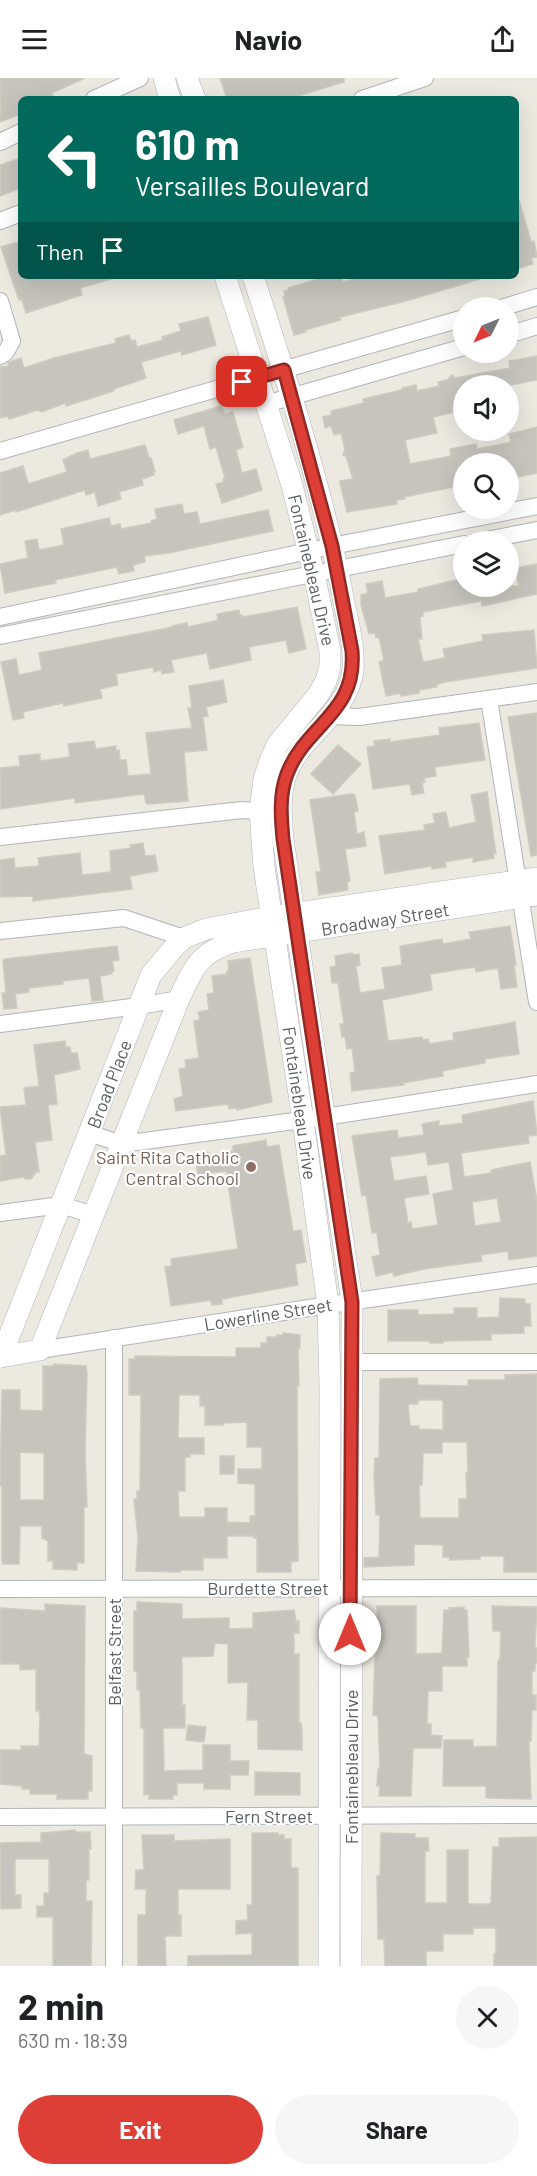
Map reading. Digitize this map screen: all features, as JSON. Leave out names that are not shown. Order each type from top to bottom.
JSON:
[{"type":"street","points":[[101,96],[140,78]]},
{"type":"street","points":[[164,78],[169,96]]},
{"type":"street","points":[[188,78],[194,96]]},
{"type":"street","points":[[371,96],[425,78]]},
{"type":"street","points":[[0,142],[18,133]]},
{"type":"street","points":[[0,220],[18,214]]},
{"type":"street","name":"Fontainebleau Drive","points":[[226,279],[292,485],[330,651],[330,667],[326,681],[318,695],[277,745],[264,779],[270,812],[283,839],[352,1302],[352,1362],[329,1816],[329,1966]]},
{"type":"street","name":"Fontainebleau Drive","points":[[254,279],[292,397],[332,546],[353,667],[349,687],[330,716],[293,761],[286,775],[282,794],[270,812],[264,867],[303,1120],[328,1305],[351,1816],[351,1966]]},
{"type":"street","points":[[519,302],[537,297]]},
{"type":"street","points":[[0,301],[12,340],[6,352],[0,356]]},
{"type":"street","points":[[0,451],[453,321]]},
{"type":"street","points":[[519,331],[537,326]]},
{"type":"street","points":[[266,404],[453,350]]},
{"type":"street","points":[[0,617],[309,553],[332,546],[537,506]]},
{"type":"street","points":[[519,534],[537,530]]},
{"type":"street","points":[[0,636],[453,546]]},
{"type":"street","points":[[105,595],[109,615]]},
{"type":"street","points":[[330,716],[359,717],[537,692]]},
{"type":"street","points":[[489,699],[529,888],[537,1002]]},
{"type":"street","points":[[0,837],[242,810],[270,812]]},
{"type":"street","name":"Broadway Street","points":[[233,942],[273,926],[529,888]]},
{"type":"street","points":[[0,932],[124,918],[184,938]]},
{"type":"street","name":"Broad Place","points":[[0,1357],[151,975],[184,938],[206,929],[273,926]]},
{"type":"street","name":"Broad Place","points":[[40,1350],[179,999],[194,970],[205,955],[233,942]]},
{"type":"street","points":[[0,1024],[179,999]]},
{"type":"street","points":[[89,1133],[122,1144],[325,1117],[537,1084]]},
{"type":"street","points":[[0,1213],[61,1205],[94,1215]]},
{"type":"street","name":"Lowerline Street","points":[[0,1357],[328,1305],[537,1275]]},
{"type":"street","name":"Belfast Street","points":[[114,1338],[114,1966]]},
{"type":"street","points":[[352,1362],[537,1362]]},
{"type":"street","name":"Burdette Street","points":[[0,1589],[537,1588]]},
{"type":"street","name":"Fern Street","points":[[0,1817],[537,1815]]},
{"type":"building","points":[[0,78],[85,78],[52,93],[53,96],[18,96],[18,115],[0,122]]},
{"type":"building","points":[[220,78],[344,78],[344,82],[298,96],[226,96]]},
{"type":"building","points":[[18,159],[18,189],[0,196],[0,165]]},
{"type":"building","points":[[519,200],[531,242],[534,241],[537,257],[531,258],[533,264],[519,268]]},
{"type":"building","points":[[18,242],[18,279],[111,279],[80,288],[82,295],[26,313],[21,296],[19,300],[1,247]]},
{"type":"building","points":[[318,279],[342,279],[343,282],[354,279],[480,279],[406,301],[340,317],[341,320],[294,335],[283,297],[285,296],[284,291],[289,290],[288,288]]},
{"type":"building","points":[[208,317],[216,345],[182,355],[181,351],[141,362],[146,378],[114,389],[114,391],[66,406],[65,403],[42,412],[38,410],[9,419],[8,416],[0,418],[0,367],[9,366],[8,363],[12,361],[21,358],[24,368],[116,343],[115,339],[129,335],[131,341],[135,340],[137,347],[163,340],[162,337],[181,331],[179,324]]},
{"type":"building","points":[[537,356],[537,380],[519,383],[519,375],[472,375],[510,368],[509,363],[519,363],[519,359]]},
{"type":"building","points":[[452,375],[453,412],[433,417],[437,433],[405,440],[410,464],[451,456],[450,449],[476,444],[477,449],[519,441],[519,432],[537,427],[537,473],[519,477],[519,453],[453,453],[453,487],[404,497],[405,499],[397,500],[397,504],[347,512],[340,481],[353,479],[346,456],[343,455],[345,449],[341,433],[334,435],[331,426],[325,428],[323,417],[331,415],[331,411],[364,403],[363,399],[403,388],[416,385],[417,391],[439,386],[438,382],[447,380]]},
{"type":"building","points":[[221,406],[225,414],[233,412],[243,447],[236,450],[242,473],[256,469],[262,490],[222,503],[216,484],[224,482],[225,478],[216,447],[210,449],[204,426],[178,434],[174,420]]},
{"type":"building","points":[[145,445],[149,458],[151,458],[154,475],[142,479],[143,485],[119,492],[121,499],[98,506],[95,492],[86,495],[85,490],[0,515],[0,473],[23,466],[28,483],[31,483],[67,472],[63,460],[77,453],[88,450],[90,459]]},
{"type":"building","points":[[182,504],[184,514],[197,512],[200,524],[268,510],[273,531],[169,553],[144,556],[145,562],[133,565],[134,571],[119,574],[117,567],[5,593],[0,564],[28,558],[25,541],[37,539],[39,550],[64,545],[61,529],[109,518],[111,526],[120,524],[121,529],[151,523],[157,519],[155,509]]},
{"type":"building","points":[[537,564],[537,594],[482,606],[481,601],[423,612],[423,616],[420,617],[422,639],[418,639],[423,662],[445,658],[443,649],[483,641],[482,635],[534,630],[537,668],[445,682],[436,685],[437,687],[419,690],[419,693],[386,696],[379,662],[384,660],[379,637],[376,638],[375,633],[369,634],[361,605],[361,595],[368,593],[366,584],[382,581],[385,598],[418,592],[418,589],[453,581],[453,597],[519,597],[519,567]]},
{"type":"building","points":[[297,607],[306,649],[289,653],[286,640],[249,647],[251,660],[210,669],[207,653],[171,660],[174,672],[162,674],[161,670],[154,672],[153,667],[116,674],[118,685],[100,689],[102,698],[64,706],[63,703],[23,712],[24,718],[13,720],[1,662],[16,659],[19,675],[42,670],[39,653],[187,623],[188,627],[218,620],[217,614],[239,610],[240,616],[243,617]]},
{"type":"building","points":[[223,680],[227,702],[206,707],[208,716],[203,717],[207,750],[184,752],[188,801],[148,804],[144,794],[75,803],[75,798],[1,809],[0,768],[20,766],[19,756],[40,754],[40,761],[70,757],[68,744],[94,741],[96,749],[116,746],[120,760],[126,760],[128,776],[151,774],[146,733],[192,728],[188,708],[192,708],[189,686]]},
{"type":"building","points":[[537,713],[537,855],[531,856],[508,717]]},
{"type":"building","points":[[479,723],[485,760],[435,767],[436,776],[424,778],[425,782],[422,783],[424,793],[412,795],[410,784],[373,789],[367,747],[375,746],[374,741],[390,739],[390,742],[440,735],[439,728]]},
{"type":"building","points":[[338,745],[361,764],[333,794],[311,774]]},
{"type":"building","points":[[487,792],[496,854],[493,854],[494,858],[473,862],[473,857],[445,862],[446,867],[432,869],[431,866],[385,874],[379,836],[425,830],[424,825],[435,823],[433,814],[446,812],[449,828],[476,822],[471,795]]},
{"type":"building","points":[[355,795],[358,811],[354,812],[357,834],[364,832],[366,846],[345,849],[350,881],[347,882],[348,890],[319,895],[316,872],[321,872],[310,800]]},
{"type":"building","points":[[143,843],[145,856],[155,855],[158,871],[130,876],[132,889],[33,901],[33,896],[0,897],[0,860],[14,858],[15,868],[39,866],[38,858],[80,853],[82,875],[111,872],[110,851],[131,848],[130,845]]},
{"type":"building","points":[[510,926],[517,987],[501,989],[498,968],[476,972],[475,967],[430,974],[432,990],[382,1000],[388,1041],[422,1037],[423,1040],[428,1039],[429,1044],[454,1040],[453,1033],[515,1022],[519,1054],[485,1059],[485,1063],[442,1071],[443,1076],[403,1083],[404,1085],[352,1091],[350,1073],[355,1072],[352,1048],[347,1049],[345,1037],[342,1037],[340,1024],[344,1024],[338,983],[332,983],[330,967],[336,966],[335,956],[359,954],[360,965],[356,966],[360,993],[385,989],[382,968],[402,965],[400,946],[442,939],[443,944],[471,939],[469,932]]},
{"type":"building","points":[[117,946],[119,960],[112,961],[114,971],[111,972],[112,974],[100,976],[103,1000],[92,1001],[89,978],[29,988],[29,992],[15,994],[17,1008],[4,1009],[2,993],[6,993],[3,960]]},
{"type":"building","points":[[250,958],[272,1102],[237,1110],[237,1108],[229,1109],[228,1104],[176,1111],[174,1099],[183,1096],[179,1069],[186,1068],[185,1060],[199,1058],[194,1021],[200,1020],[198,1012],[209,1010],[207,994],[214,993],[212,976],[227,974],[228,961]]},
{"type":"building","points":[[65,1041],[71,1053],[77,1053],[80,1069],[54,1075],[57,1104],[48,1105],[52,1140],[35,1142],[39,1172],[36,1172],[31,1179],[23,1177],[0,1181],[0,1156],[6,1155],[0,1107],[26,1105],[24,1088],[39,1086],[34,1045]]},
{"type":"building","points":[[533,1101],[537,1135],[528,1136],[529,1143],[461,1153],[464,1177],[492,1173],[491,1170],[530,1162],[537,1201],[537,1256],[509,1260],[508,1251],[481,1255],[482,1261],[424,1269],[394,1276],[393,1272],[376,1276],[372,1257],[380,1255],[377,1233],[372,1233],[366,1195],[362,1196],[352,1136],[397,1130],[398,1138],[424,1135],[422,1124],[439,1121],[439,1126],[463,1123],[462,1115]],"holes":[[[426,1152],[428,1165],[449,1162],[453,1190],[433,1194],[438,1225],[412,1229],[411,1222],[408,1223],[404,1198],[429,1194],[426,1176],[394,1181],[390,1157]],[[497,1198],[501,1222],[475,1226],[472,1202]]]},
{"type":"building","points":[[266,1140],[267,1147],[279,1145],[293,1231],[301,1230],[306,1262],[295,1264],[298,1285],[222,1299],[222,1304],[212,1305],[211,1300],[171,1306],[165,1267],[172,1266],[171,1259],[238,1249],[226,1171],[198,1175],[196,1154],[208,1152],[211,1155],[233,1151],[233,1146]]},
{"type":"building","points":[[500,1298],[525,1299],[525,1304],[530,1304],[531,1326],[524,1326],[524,1333],[491,1334],[491,1340],[443,1341],[443,1343],[388,1341],[388,1310],[418,1310],[418,1315],[454,1314],[454,1308],[477,1308],[477,1318],[499,1317]]},
{"type":"building","points":[[283,1333],[300,1335],[299,1386],[297,1386],[298,1561],[291,1562],[291,1572],[257,1572],[257,1538],[227,1536],[227,1558],[203,1558],[203,1570],[136,1571],[138,1537],[134,1499],[137,1499],[137,1491],[140,1491],[141,1395],[129,1395],[129,1359],[135,1359],[135,1356],[236,1357],[236,1348],[261,1348],[261,1343],[267,1343],[267,1337],[283,1335]],"holes":[[[179,1395],[200,1395],[200,1406],[205,1406],[205,1425],[247,1422],[247,1447],[262,1447],[262,1469],[238,1469],[238,1483],[255,1484],[255,1516],[250,1516],[250,1523],[227,1522],[227,1508],[205,1508],[205,1517],[179,1517],[178,1491],[185,1491],[185,1457],[190,1457],[190,1454],[204,1454],[204,1438],[178,1438]]]},
{"type":"building","points":[[54,1364],[86,1366],[87,1374],[85,1452],[87,1507],[84,1507],[84,1563],[77,1563],[77,1570],[53,1569],[53,1561],[48,1561],[48,1541],[42,1538],[42,1526],[20,1526],[19,1564],[3,1564],[2,1561],[2,1486],[0,1486],[2,1390],[20,1390],[20,1410],[43,1411],[43,1366],[54,1366]],"holes":[[[20,1452],[44,1453],[44,1500],[20,1500]]]},
{"type":"building","points":[[537,1374],[537,1572],[504,1572],[504,1556],[450,1560],[449,1557],[443,1557],[443,1545],[414,1544],[414,1565],[364,1567],[364,1558],[379,1557],[380,1515],[376,1515],[374,1476],[375,1458],[379,1458],[380,1379],[417,1378],[418,1385],[468,1386],[468,1380],[505,1380],[505,1375]],"holes":[[[418,1400],[443,1400],[443,1430],[419,1429],[419,1426],[410,1426],[408,1404],[418,1404]],[[442,1442],[467,1442],[467,1499],[459,1499],[459,1518],[420,1518],[419,1485],[422,1485],[423,1453],[442,1453]]]},
{"type":"building","points":[[220,1456],[234,1456],[234,1474],[220,1474]]},
{"type":"building","points":[[137,1602],[182,1604],[182,1619],[229,1618],[229,1629],[253,1628],[253,1613],[294,1610],[296,1621],[299,1621],[299,1633],[294,1633],[294,1655],[299,1654],[299,1723],[301,1723],[302,1732],[302,1750],[258,1749],[258,1720],[247,1720],[248,1682],[228,1683],[228,1644],[215,1643],[213,1656],[182,1657],[182,1705],[185,1705],[185,1728],[163,1728],[164,1771],[203,1770],[203,1745],[230,1745],[230,1761],[249,1761],[248,1775],[230,1775],[230,1789],[204,1789],[204,1783],[177,1783],[177,1795],[173,1795],[173,1799],[149,1799],[149,1794],[144,1795],[144,1728],[141,1728],[137,1671],[134,1671],[134,1611],[137,1611]]},
{"type":"building","points":[[45,1604],[85,1606],[84,1754],[92,1756],[92,1791],[88,1791],[88,1799],[57,1799],[57,1794],[30,1794],[30,1789],[22,1789],[22,1786],[0,1784],[0,1750],[21,1750],[21,1746],[39,1746],[40,1716],[39,1711],[36,1711],[36,1669],[20,1670],[20,1664],[0,1664],[0,1608],[45,1611]]},
{"type":"building","points":[[377,1606],[416,1606],[416,1654],[442,1653],[444,1610],[464,1607],[464,1610],[467,1610],[469,1657],[467,1657],[467,1666],[442,1666],[442,1691],[428,1691],[427,1724],[431,1724],[431,1735],[442,1736],[441,1748],[413,1748],[411,1796],[379,1796],[380,1786],[377,1786],[378,1769],[380,1768],[378,1716],[373,1715],[375,1657],[379,1652]]},
{"type":"building","points":[[492,1606],[537,1607],[535,1648],[537,1648],[537,1663],[535,1663],[535,1671],[532,1671],[532,1695],[536,1695],[536,1710],[532,1710],[531,1741],[529,1741],[531,1799],[488,1798],[486,1797],[486,1786],[443,1786],[444,1740],[473,1740],[473,1747],[497,1746],[498,1660],[500,1660],[501,1631],[493,1631]]},
{"type":"building","points":[[188,1725],[206,1727],[204,1742],[186,1740]]},
{"type":"building","points":[[255,1772],[300,1773],[300,1795],[255,1795]]},
{"type":"building","points":[[75,1830],[75,1832],[90,1832],[91,1849],[89,1849],[89,1880],[86,1880],[86,1901],[92,1901],[91,1966],[53,1966],[53,1917],[37,1917],[37,1906],[44,1906],[44,1893],[49,1893],[49,1859],[15,1859],[15,1895],[21,1895],[21,1908],[1,1909],[0,1843],[41,1842],[41,1833]]},
{"type":"building","points":[[252,1833],[278,1833],[278,1835],[284,1835],[284,1839],[291,1839],[291,1868],[298,1868],[298,1966],[188,1966],[188,1956],[252,1955],[252,1933],[236,1934],[236,1921],[248,1920],[247,1905],[252,1905]]},
{"type":"building","points":[[381,1833],[415,1834],[415,1838],[428,1838],[429,1851],[425,1851],[425,1903],[447,1903],[447,1850],[468,1850],[468,1904],[491,1904],[493,1847],[499,1847],[499,1838],[537,1837],[537,1966],[494,1966],[496,1928],[473,1928],[473,1934],[443,1934],[443,1951],[426,1951],[426,1966],[385,1966],[384,1939],[378,1939],[377,1876],[380,1876]]},
{"type":"building","points":[[142,1835],[174,1835],[174,1841],[230,1839],[230,1889],[178,1889],[181,1936],[165,1936],[166,1966],[138,1966],[138,1915],[146,1915],[146,1889],[135,1889],[136,1870],[144,1870]]},
{"type":"place","name":"Saint Rita Catholic Central School","points":[[251,1167]]},
{"type":"route","points":[[242,382],[284,370],[332,546],[352,651],[353,667],[349,687],[330,716],[293,761],[286,775],[281,813],[352,1302],[350,1634]]}]
